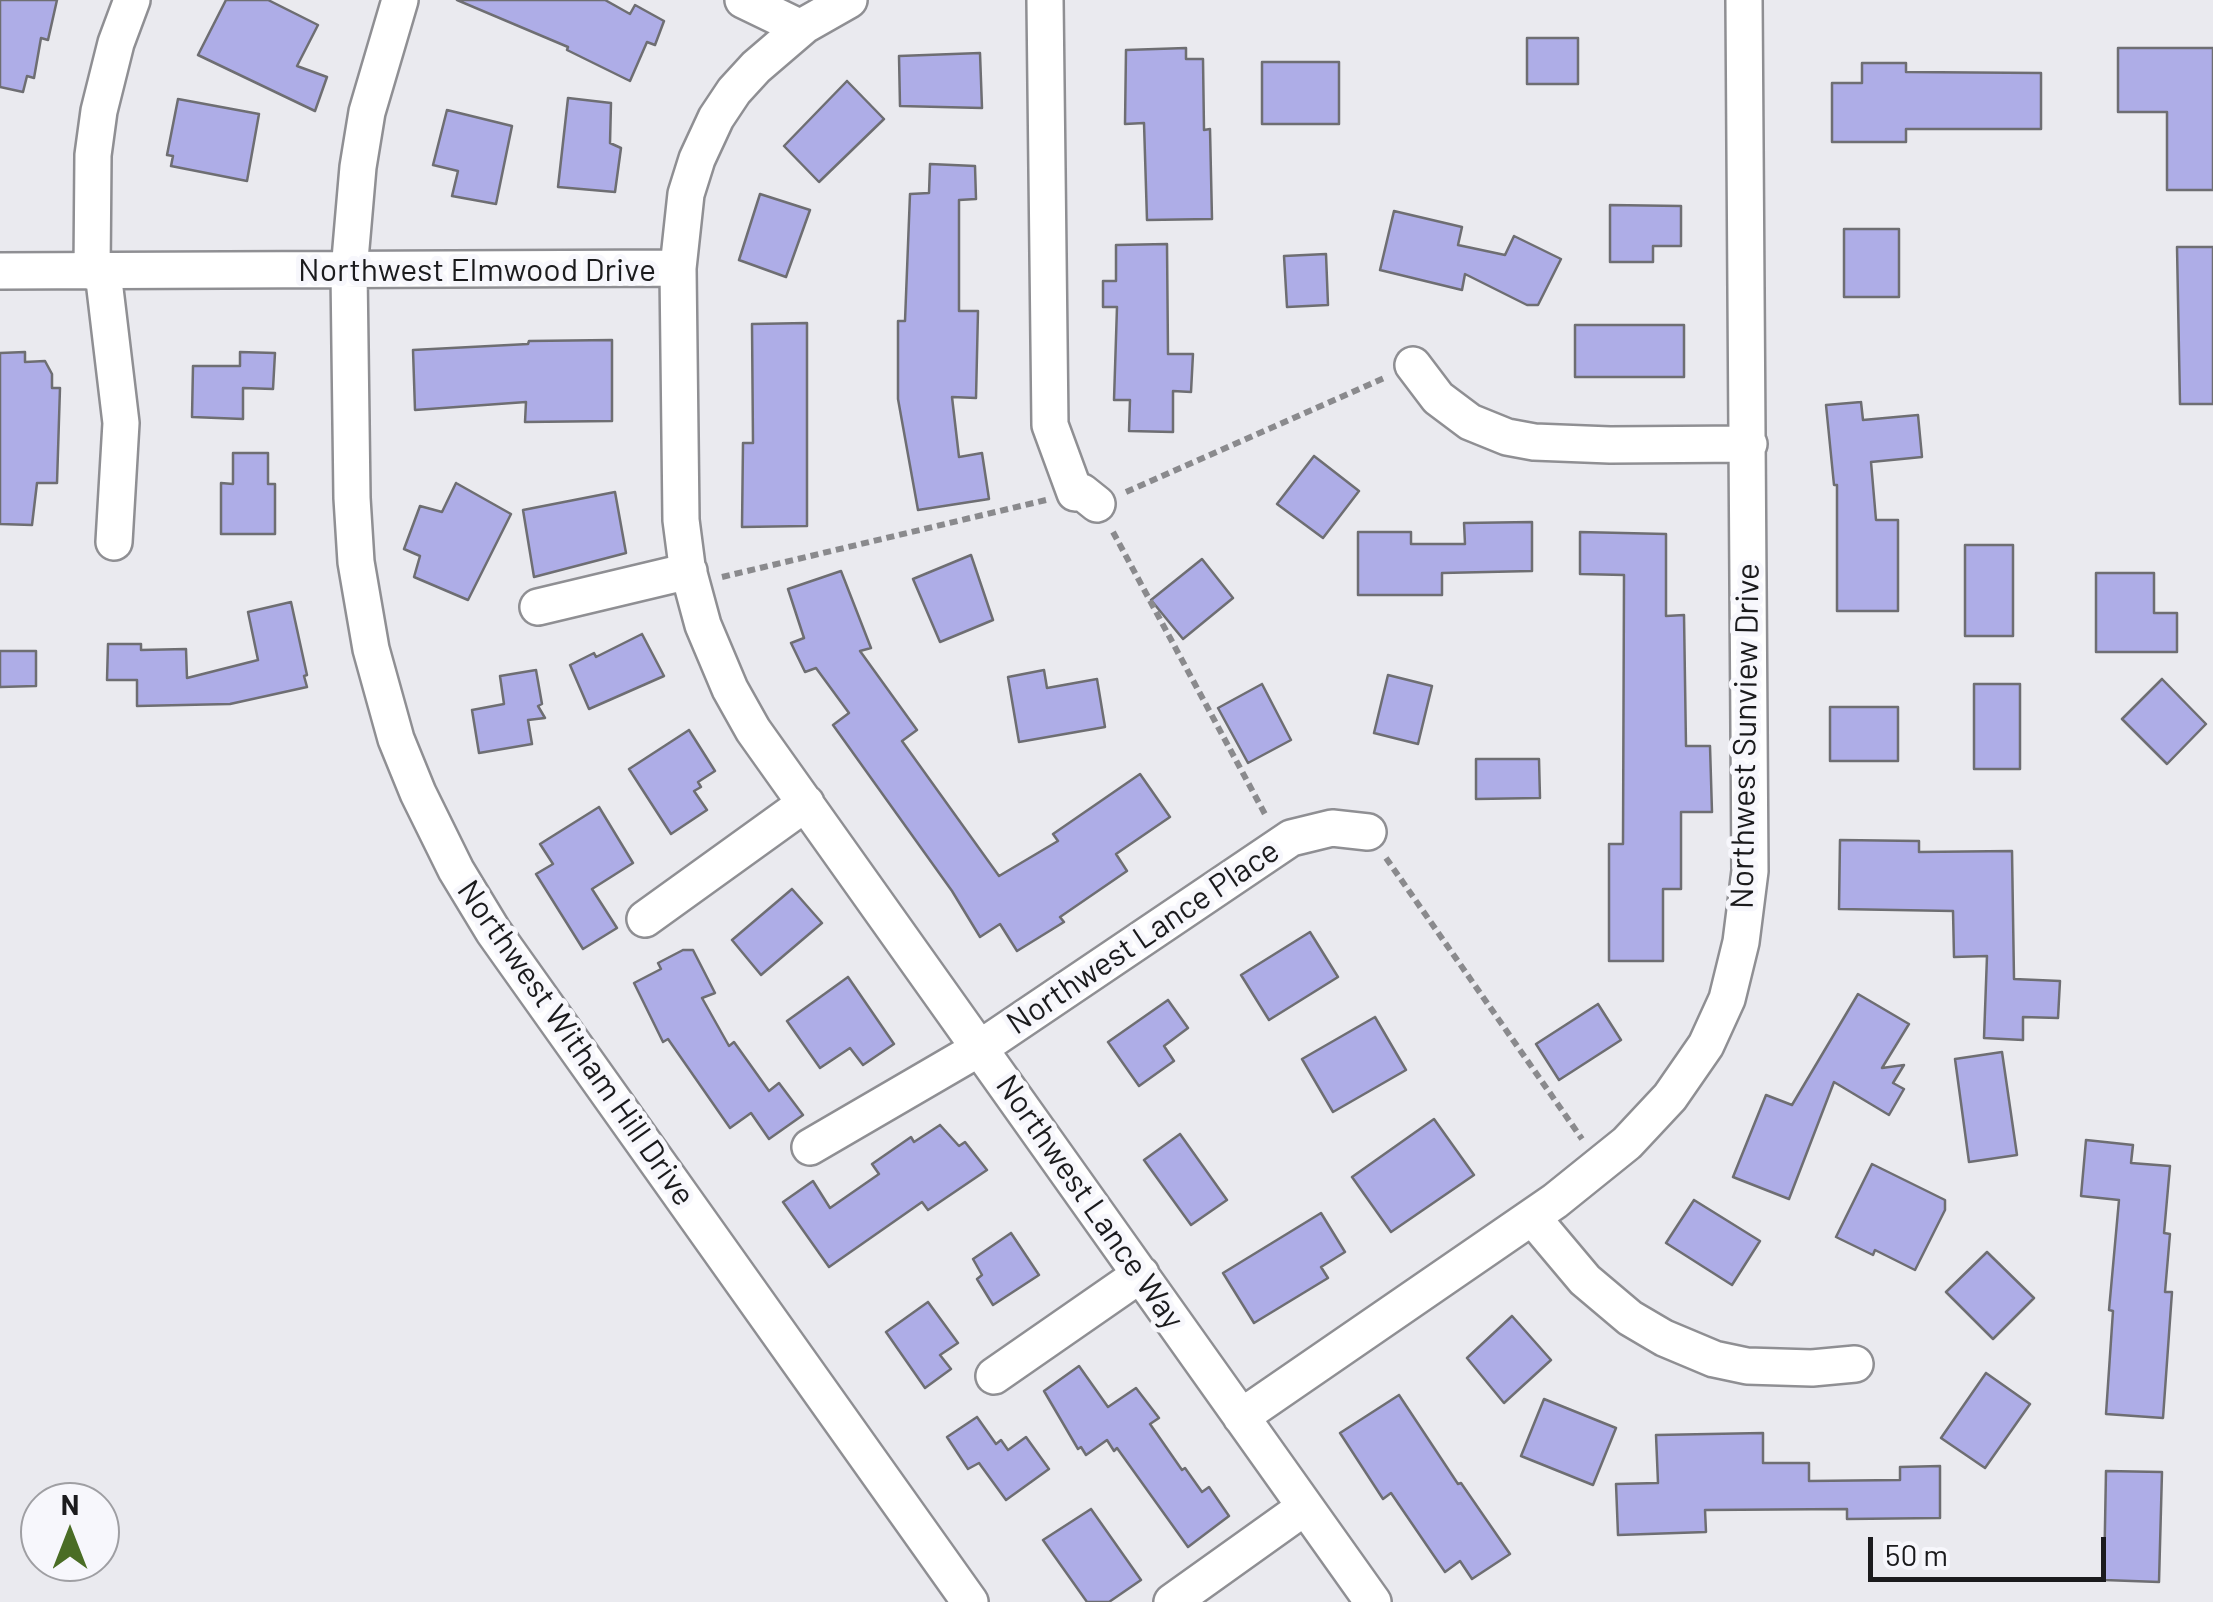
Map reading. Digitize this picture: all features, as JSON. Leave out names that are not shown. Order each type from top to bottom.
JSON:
[{"type":"street","points":[[114,542],[120,423],[98,272],[93,155],[116,43],[132,0]]},
{"type":"street","name":"Northwest Witham Hill Drive","points":[[400,0],[368,112],[358,168],[349,270],[356,562],[371,649],[396,738],[418,794],[456,870],[494,931],[970,1602]]},
{"type":"street","points":[[743,0],[801,28]]},
{"type":"street","name":"Northwest Elmwood Drive","points":[[0,271],[678,268],[686,194],[716,118],[756,66],[801,28],[849,0]]},
{"type":"street","points":[[1045,0],[1050,425],[1086,498]]},
{"type":"street","name":"Northwest Sunview Drive","points":[[1241,1417],[1532,1216],[1628,1142],[1670,1097],[1706,1046],[1728,999],[1742,942],[1750,870],[1744,0]]},
{"type":"street","name":"Northwest Lance Way","points":[[678,268],[681,520],[703,625],[730,689],[753,730],[1373,1602]]},
{"type":"street","points":[[1412,365],[1438,398],[1470,422],[1507,437],[1610,445],[1749,444]]},
{"type":"street","points":[[538,607],[690,577]]},
{"type":"street","points":[[645,919],[806,803]]},
{"type":"street","name":"Northwest Lance Place","points":[[810,1147],[980,1048],[1291,838],[1321,829],[1368,832]]},
{"type":"street","points":[[1532,1216],[1585,1280],[1630,1318],[1664,1338],[1714,1359],[1747,1366],[1812,1368],[1855,1364]]},
{"type":"street","points":[[994,1376],[1141,1274]]},
{"type":"street","points":[[1172,1602],[1305,1507]]},
{"type":"path","points":[[690,577],[1086,498],[1412,365]]},
{"type":"path","points":[[1086,498],[1281,844]]},
{"type":"path","points":[[1368,832],[1600,1165]]},
{"type":"building","points":[[0,0],[57,0],[48,40],[41,38],[34,78],[27,76],[23,92],[0,87]]},
{"type":"building","points":[[226,0],[268,0],[318,25],[297,66],[327,77],[315,111],[198,55]]},
{"type":"building","points":[[457,0],[605,0],[630,14],[635,5],[664,21],[655,45],[647,42],[630,81],[567,50],[568,47]]},
{"type":"building","points":[[1527,38],[1578,38],[1578,84],[1527,84]]},
{"type":"building","points":[[1186,48],[1186,59],[1203,59],[1204,130],[1210,129],[1212,219],[1147,220],[1144,123],[1125,124],[1126,50]]},
{"type":"building","points":[[2118,48],[2213,48],[2213,190],[2167,190],[2167,112],[2118,112]]},
{"type":"building","points":[[980,53],[982,108],[900,106],[899,56]]},
{"type":"building","points":[[1262,62],[1339,62],[1339,124],[1262,124]]},
{"type":"building","points":[[1862,63],[1906,63],[1906,72],[2041,73],[2041,129],[1906,129],[1906,142],[1832,142],[1832,83],[1862,83]]},
{"type":"building","points":[[847,81],[884,119],[819,182],[784,146]]},
{"type":"building","points":[[568,98],[611,103],[610,143],[621,148],[615,192],[558,187]]},
{"type":"building","points":[[178,99],[259,114],[247,181],[171,166],[173,156],[167,155]]},
{"type":"building","points":[[447,110],[512,126],[496,204],[452,196],[458,171],[433,165]]},
{"type":"building","points":[[930,164],[975,166],[976,199],[959,200],[959,311],[978,311],[976,398],[952,397],[959,457],[982,453],[989,499],[918,510],[898,399],[898,321],[905,321],[910,194],[929,193]]},
{"type":"building","points":[[760,194],[810,210],[786,277],[739,260]]},
{"type":"building","points":[[1610,205],[1681,206],[1681,246],[1653,246],[1653,262],[1610,262]]},
{"type":"building","points":[[1394,211],[1462,227],[1458,245],[1505,255],[1514,236],[1561,259],[1538,305],[1527,305],[1465,274],[1462,290],[1380,270]]},
{"type":"building","points":[[1844,229],[1899,229],[1899,297],[1844,297]]},
{"type":"building","points":[[1167,244],[1168,354],[1193,354],[1191,392],[1173,391],[1173,432],[1129,431],[1130,400],[1114,400],[1117,307],[1103,307],[1103,281],[1116,281],[1116,245]]},
{"type":"building","points":[[2177,247],[2213,247],[2213,404],[2180,404]]},
{"type":"building","points":[[1326,254],[1328,305],[1287,307],[1284,256]]},
{"type":"building","points":[[807,323],[807,526],[742,527],[743,443],[753,443],[752,324]]},
{"type":"building","points":[[1575,325],[1684,325],[1684,377],[1575,377]]},
{"type":"building","points":[[612,340],[612,421],[525,422],[526,402],[415,410],[413,350],[529,341]]},
{"type":"building","points":[[25,352],[25,362],[45,361],[52,374],[52,388],[60,388],[57,483],[37,483],[32,525],[0,524],[0,353]]},
{"type":"building","points":[[240,352],[275,353],[273,389],[243,388],[243,419],[192,417],[193,366],[240,366]]},
{"type":"building","points":[[1861,402],[1863,420],[1918,415],[1922,457],[1871,462],[1876,520],[1898,520],[1898,611],[1837,611],[1837,485],[1826,405]]},
{"type":"building","points":[[233,453],[268,453],[268,484],[275,484],[275,534],[221,534],[221,483],[233,484]]},
{"type":"building","points":[[1314,456],[1359,491],[1323,538],[1277,504]]},
{"type":"building","points":[[456,483],[511,514],[468,600],[414,577],[420,556],[404,549],[420,506],[442,512]]},
{"type":"building","points":[[615,492],[626,553],[534,577],[523,510]]},
{"type":"building","points":[[1532,522],[1532,571],[1442,573],[1442,595],[1358,595],[1358,532],[1411,532],[1411,544],[1465,544],[1464,523]]},
{"type":"building","points":[[1580,532],[1666,534],[1666,616],[1684,615],[1686,746],[1710,746],[1712,812],[1681,812],[1681,889],[1663,889],[1663,961],[1609,961],[1609,844],[1623,844],[1624,575],[1580,574]]},
{"type":"building","points":[[1965,545],[2013,545],[2013,636],[1965,636]]},
{"type":"building","points":[[971,555],[993,620],[940,642],[913,579]]},
{"type":"building","points":[[1202,559],[1233,598],[1183,639],[1151,600]]},
{"type":"building","points":[[841,571],[871,648],[860,651],[917,730],[902,741],[999,876],[1058,841],[1053,834],[1140,774],[1170,817],[1116,854],[1127,871],[1060,917],[1064,922],[1017,951],[1000,924],[980,937],[952,891],[833,725],[849,713],[816,668],[805,672],[791,643],[804,638],[788,589]]},
{"type":"building","points":[[2096,573],[2154,573],[2154,613],[2177,613],[2177,652],[2096,652]]},
{"type":"building","points":[[291,602],[307,687],[230,704],[137,706],[137,680],[107,680],[108,644],[141,644],[141,650],[186,649],[187,678],[258,660],[248,612]]},
{"type":"building","points":[[642,634],[664,676],[589,709],[570,665]]},
{"type":"building","points":[[0,651],[36,651],[36,686],[0,687]]},
{"type":"building","points":[[536,670],[542,704],[538,706],[545,718],[528,720],[532,744],[479,753],[472,710],[504,704],[500,676]]},
{"type":"building","points":[[1044,670],[1047,688],[1097,679],[1105,727],[1019,742],[1008,677]]},
{"type":"building","points":[[1388,675],[1432,686],[1418,744],[1374,733]]},
{"type":"building","points":[[2162,679],[2206,724],[2167,764],[2122,719]]},
{"type":"building","points":[[1262,684],[1291,740],[1248,763],[1218,708]]},
{"type":"building","points":[[1974,684],[2020,684],[2020,769],[1974,769]]},
{"type":"building","points":[[1830,707],[1898,707],[1898,761],[1830,761]]},
{"type":"building","points":[[689,730],[715,771],[698,782],[701,787],[694,791],[707,810],[671,834],[629,769]]},
{"type":"building","points":[[1476,759],[1539,759],[1540,798],[1476,799]]},
{"type":"building","points":[[599,807],[633,863],[592,889],[617,928],[583,949],[536,874],[553,864],[540,844]]},
{"type":"building","points":[[1840,840],[1919,841],[1919,852],[2012,851],[2014,979],[2060,981],[2058,1018],[2023,1017],[2023,1040],[1984,1038],[1987,956],[1954,957],[1953,911],[1839,909]]},
{"type":"building","points":[[792,889],[822,923],[761,975],[732,940]]},
{"type":"building","points":[[1310,932],[1338,977],[1269,1020],[1241,975]]},
{"type":"building","points":[[683,950],[693,950],[715,993],[702,998],[729,1046],[734,1042],[769,1091],[779,1083],[803,1115],[769,1139],[751,1113],[730,1128],[668,1039],[663,1042],[634,983],[661,969],[658,963]]},
{"type":"building","points":[[848,977],[894,1044],[863,1065],[850,1048],[820,1068],[787,1021]]},
{"type":"building","points":[[1858,994],[1909,1024],[1882,1068],[1904,1065],[1893,1083],[1904,1089],[1889,1115],[1834,1082],[1789,1199],[1733,1177],[1766,1095],[1792,1105]]},
{"type":"building","points":[[1168,1000],[1188,1028],[1164,1046],[1174,1061],[1139,1086],[1108,1042]]},
{"type":"building","points":[[1598,1004],[1621,1040],[1559,1080],[1536,1044]]},
{"type":"building","points":[[1375,1017],[1406,1070],[1333,1112],[1302,1059]]},
{"type":"building","points":[[2002,1052],[2017,1155],[1969,1162],[1955,1059]]},
{"type":"building","points":[[1434,1119],[1474,1175],[1391,1232],[1352,1177]]},
{"type":"building","points":[[940,1125],[959,1146],[965,1142],[987,1170],[928,1210],[922,1202],[829,1267],[783,1202],[813,1181],[830,1208],[879,1174],[872,1164],[911,1137],[914,1142]]},
{"type":"building","points":[[1180,1134],[1227,1200],[1191,1225],[1144,1160]]},
{"type":"building","points":[[2086,1140],[2133,1145],[2131,1163],[2170,1166],[2164,1233],[2170,1234],[2165,1292],[2172,1292],[2163,1418],[2106,1414],[2113,1311],[2109,1310],[2119,1200],[2081,1196]]},
{"type":"building","points":[[1872,1164],[1945,1200],[1945,1210],[1915,1270],[1875,1250],[1873,1255],[1836,1237]]},
{"type":"building","points":[[1694,1200],[1760,1241],[1732,1285],[1666,1243]]},
{"type":"building","points":[[1321,1213],[1345,1252],[1321,1267],[1328,1278],[1254,1323],[1223,1273]]},
{"type":"building","points":[[1011,1233],[1039,1275],[993,1305],[977,1279],[982,1275],[973,1259]]},
{"type":"building","points":[[1987,1252],[2034,1298],[1993,1339],[1946,1292]]},
{"type":"building","points":[[928,1302],[958,1343],[940,1355],[951,1369],[925,1388],[886,1332]]},
{"type":"building","points":[[1512,1316],[1551,1360],[1504,1403],[1467,1358]]},
{"type":"building","points":[[1079,1366],[1108,1407],[1136,1388],[1159,1418],[1150,1424],[1182,1470],[1185,1468],[1202,1492],[1209,1487],[1229,1516],[1188,1547],[1117,1448],[1114,1451],[1107,1440],[1086,1455],[1081,1447],[1078,1449],[1044,1391]]},
{"type":"building","points":[[1986,1373],[2030,1404],[1985,1468],[1941,1438]]},
{"type":"building","points":[[1399,1395],[1510,1554],[1472,1579],[1460,1561],[1445,1572],[1391,1493],[1383,1499],[1340,1433]]},
{"type":"building","points":[[1544,1399],[1616,1428],[1593,1485],[1521,1456]]},
{"type":"building","points":[[977,1417],[996,1444],[1001,1440],[1008,1450],[1026,1437],[1049,1469],[1006,1500],[979,1463],[968,1469],[947,1437]]},
{"type":"building","points":[[1763,1433],[1763,1463],[1809,1463],[1809,1481],[1900,1480],[1900,1467],[1940,1466],[1940,1518],[1847,1519],[1847,1509],[1705,1510],[1706,1532],[1618,1535],[1616,1484],[1658,1483],[1656,1435]]},
{"type":"building","points":[[2106,1471],[2162,1472],[2159,1582],[2104,1580]]},
{"type":"building","points":[[1091,1509],[1141,1580],[1109,1602],[1087,1602],[1043,1540]]}]
